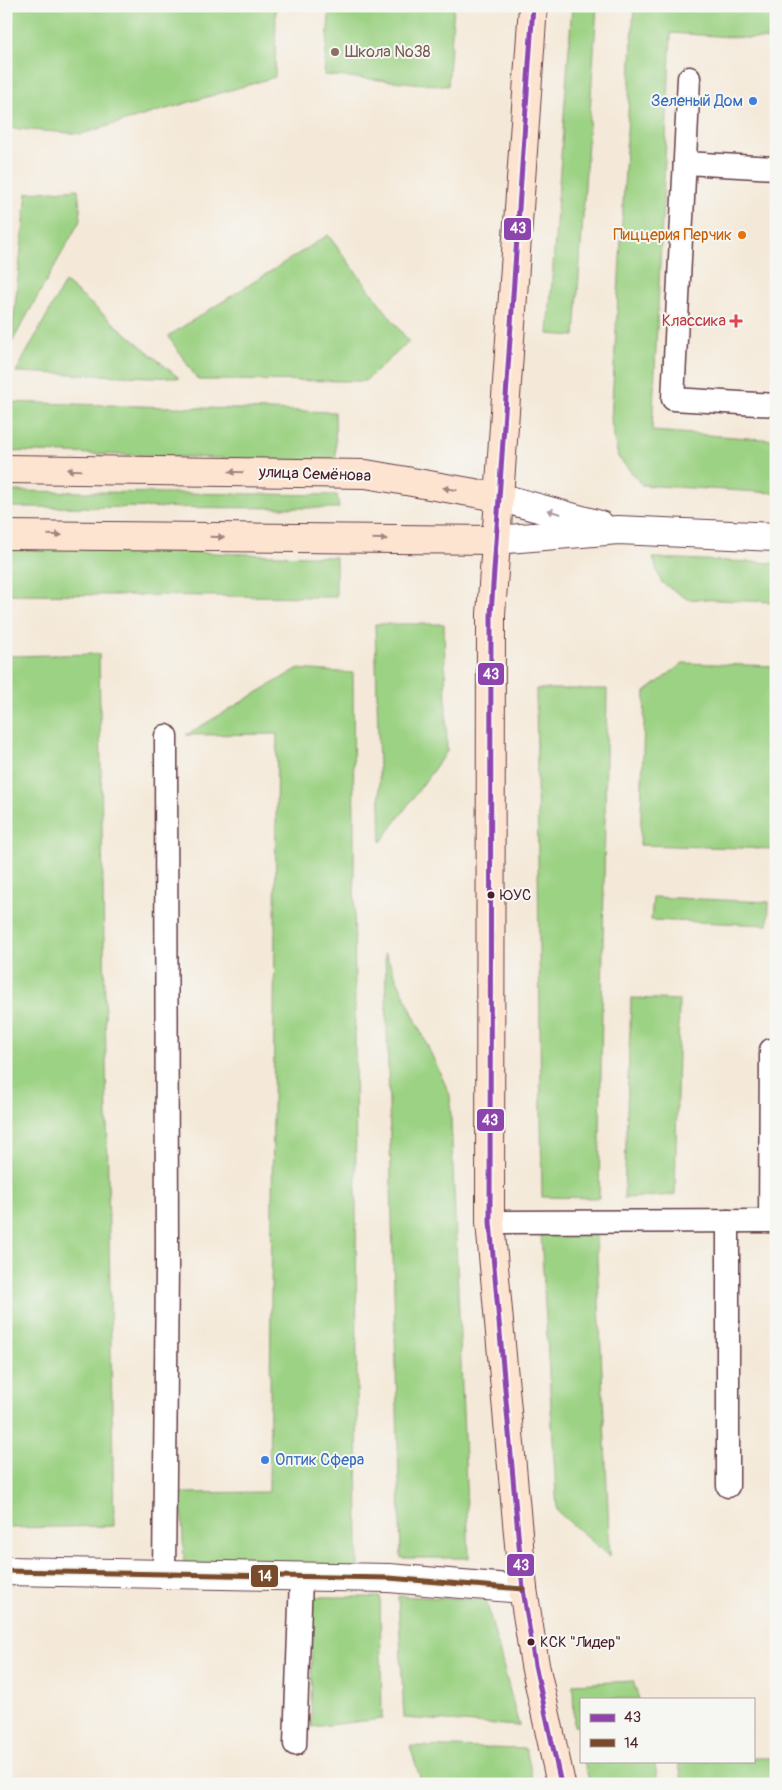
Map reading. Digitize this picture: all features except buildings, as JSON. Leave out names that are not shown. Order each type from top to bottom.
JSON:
[{"type":"street","points":[[533,6],[491,614],[490,1222],[523,1589],[534,1664],[562,1784]]},
{"type":"street","name":"улица Семёнова","points":[[6,469],[366,474],[498,497],[618,530]]},
{"type":"street","name":"улица Семёнова","points":[[6,535],[495,540],[618,530],[776,537]]},
{"type":"street","points":[[6,1571],[301,1578],[389,1578],[523,1589]]},
{"type":"lane","points":[[690,78],[673,399],[776,405]]},
{"type":"lane","points":[[685,163],[776,168]]},
{"type":"lane","points":[[164,1574],[167,1268],[166,736]]},
{"type":"lane","points":[[490,1222],[773,1221],[771,1050]]},
{"type":"lane","points":[[728,1221],[728,1486]]},
{"type":"lane","points":[[295,1744],[301,1578]]},
{"type":"green space","points":[[6,6],[276,6],[275,77],[81,134],[6,128]]},
{"type":"green space","points":[[330,6],[454,6],[448,86],[324,75]]},
{"type":"green space","points":[[572,6],[597,6],[575,336],[548,334]]},
{"type":"green space","points":[[634,6],[776,6],[776,40],[671,33],[652,431],[776,440],[776,493],[642,485],[618,457],[611,421]]},
{"type":"green space","points":[[78,189],[81,219],[11,344],[27,193]]},
{"type":"green space","points":[[328,235],[409,342],[365,381],[198,380],[168,336]]},
{"type":"green space","points":[[65,282],[179,378],[16,372]]},
{"type":"green space","points":[[6,402],[335,412],[336,462],[6,451]]},
{"type":"green space","points":[[6,491],[337,495],[339,508],[6,507]]},
{"type":"green space","points":[[6,546],[336,557],[336,597],[6,594]]},
{"type":"green space","points":[[653,558],[776,563],[776,602],[687,599],[661,582]]},
{"type":"green space","points":[[375,624],[444,624],[447,751],[381,842]]},
{"type":"green space","points":[[99,654],[114,1526],[6,1528],[6,656]]},
{"type":"green space","points":[[683,663],[776,666],[776,849],[640,845],[645,692]]},
{"type":"green space","points":[[297,669],[353,673],[358,1569],[184,1564],[181,1493],[269,1492],[277,734],[186,735]]},
{"type":"green space","points":[[536,689],[607,689],[599,1198],[542,1197]]},
{"type":"green space","points":[[653,897],[769,902],[768,925],[651,920]]},
{"type":"green space","points":[[385,953],[450,1095],[469,1558],[401,1558]]},
{"type":"green space","points":[[631,998],[679,1000],[675,1195],[624,1198]]},
{"type":"green space","points":[[541,1234],[596,1234],[610,1557],[557,1511]]},
{"type":"green space","points":[[398,1596],[486,1600],[519,1726],[404,1718]]},
{"type":"green space","points":[[312,1597],[380,1597],[382,1719],[311,1727]]},
{"type":"green space","points":[[633,1681],[639,1698],[580,1698],[580,1726],[574,1726],[573,1684]]},
{"type":"green space","points":[[410,1746],[526,1749],[534,1784],[422,1784]]},
{"type":"green space","points":[[754,1758],[776,1758],[776,1784],[683,1784],[678,1762],[754,1762]]},
{"type":"green space","points":[[584,1762],[654,1762],[659,1784],[590,1784]]},
{"type":"transit line","name":"43","points":[[533,6],[491,614],[490,1222],[523,1589],[535,1665],[561,1784]]},
{"type":"transit line","name":"14","points":[[6,1571],[389,1578],[523,1589]]},
{"type":"place","name":"Школа №38","points":[[335,52]]},
{"type":"place","name":"Зеленый Дом","points":[[753,101]]},
{"type":"place","name":"Пиццерия Перчик","points":[[742,235]]},
{"type":"place","name":"Классика","points":[[736,321]]},
{"type":"place","name":"ЮУС","points":[[491,895]]},
{"type":"place","name":"Оптик Сфера","points":[[265,1460]]},
{"type":"place","name":"КСК \"Лидер\"","points":[[531,1642]]}]
